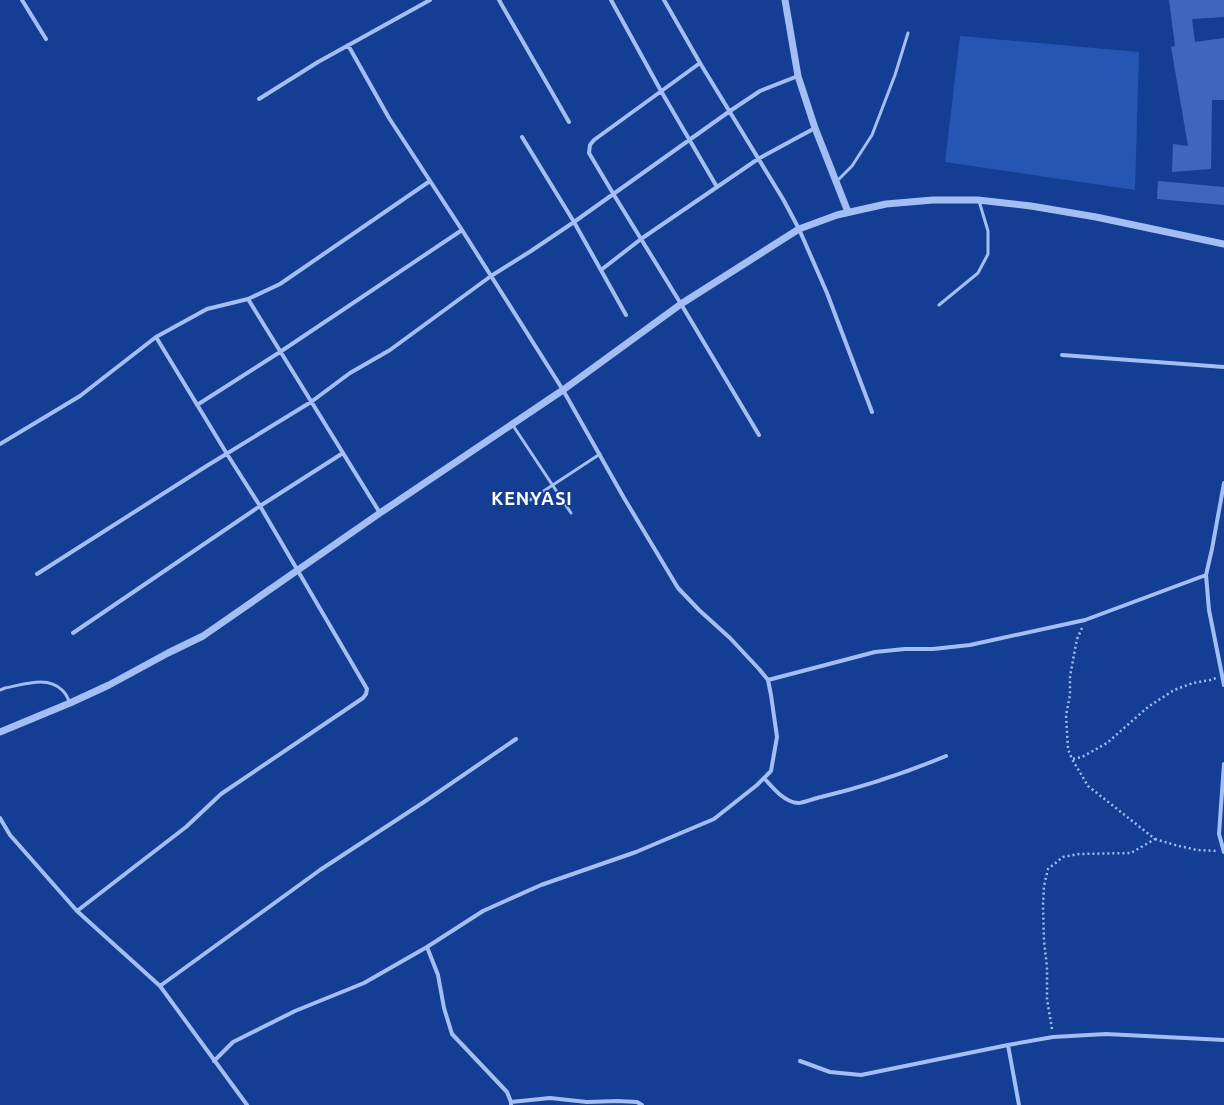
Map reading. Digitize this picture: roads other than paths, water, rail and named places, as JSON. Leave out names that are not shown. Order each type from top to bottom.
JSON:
[{"type":"street","points":[[22,0],[46,39]]},
{"type":"street","points":[[259,99],[318,62],[430,0]]},
{"type":"street","points":[[499,0],[569,122]]},
{"type":"street","points":[[610,0],[718,187]]},
{"type":"street","points":[[664,0],[700,63],[783,199],[799,229],[827,293],[872,412]]},
{"type":"street","points":[[785,0],[798,76],[815,128],[848,212]]},
{"type":"street","points":[[214,1061],[233,1042],[295,1011],[364,983],[427,947],[483,911],[541,885],[636,852],[714,819],[757,785],[771,771],[778,737],[772,695],[768,680],[730,638],[699,610],[678,588],[563,390],[389,118],[348,46]]},
{"type":"street","points":[[700,63],[594,140],[590,145],[589,153],[760,434]]},
{"type":"street","points":[[37,574],[205,467],[311,402],[350,373],[390,350],[491,276],[614,195],[690,139],[760,91],[798,76]]},
{"type":"street","points":[[601,270],[641,239],[758,159],[815,128]]},
{"type":"street","points":[[522,137],[574,222],[626,315]]},
{"type":"street","points":[[0,444],[80,396],[156,337],[208,309],[248,299],[280,284],[430,181]]},
{"type":"street","points":[[0,732],[109,685],[203,636],[380,513],[563,390],[682,304],[799,229],[838,214],[886,204],[933,200],[978,200],[1031,206],[1096,217],[1224,244]]},
{"type":"street","points":[[197,405],[280,352],[462,230]]},
{"type":"street","points":[[248,299],[380,513]]},
{"type":"street","points":[[77,911],[186,827],[221,794],[363,698],[367,689],[260,506],[156,337]]},
{"type":"street","points":[[1062,355],[1224,367]]},
{"type":"street","points":[[73,633],[260,506],[343,453]]},
{"type":"street","points":[[1224,483],[1206,575],[1209,610],[1224,685]]},
{"type":"street","points":[[768,680],[875,652],[905,649],[933,649],[970,645],[1085,620],[1206,575]]},
{"type":"street","points":[[160,986],[320,870],[516,740]]},
{"type":"street","points":[[764,778],[776,792],[787,799],[798,803],[848,790],[946,756]]},
{"type":"street","points":[[1223,851],[1219,834],[1224,764]]},
{"type":"street","points":[[0,818],[10,835],[77,911],[160,986],[247,1105]]},
{"type":"street","points":[[427,947],[438,975],[444,1008],[452,1034],[507,1092],[511,1104],[550,1098],[587,1102],[618,1100],[637,1102],[642,1105]]},
{"type":"street","points":[[800,1061],[830,1072],[861,1076],[1008,1045],[1053,1038],[1106,1034],[1224,1040]]},
{"type":"street","points":[[1008,1045],[1019,1105]]},
{"type":"lane","points":[[837,181],[852,166],[872,134],[895,75],[908,33]]},
{"type":"lane","points":[[939,305],[978,273],[988,254],[988,231],[978,200]]},
{"type":"lane","points":[[512,424],[570,513]]},
{"type":"lane","points":[[530,500],[600,454]]},
{"type":"lane","points":[[0,690],[44,681],[63,690],[70,703]]},
{"type":"district","name":"KENYASI","points":[[532,499]]}]
